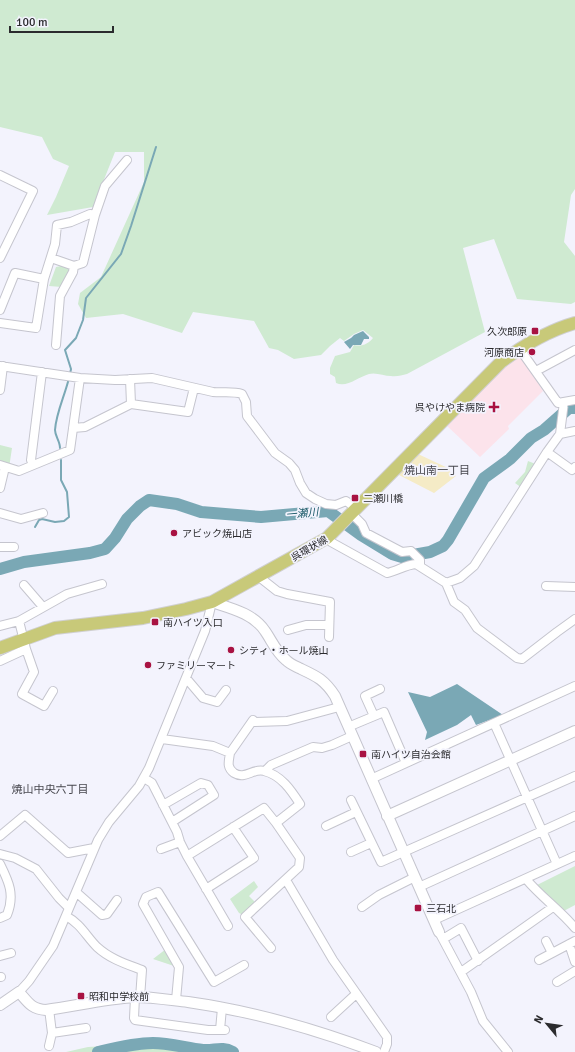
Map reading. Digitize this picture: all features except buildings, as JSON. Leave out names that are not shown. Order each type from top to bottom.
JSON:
[{"type":"main road","name":"呉環状線","points":[[0,648],[25,644],[55,628],[143,618],[212,602],[327,538],[501,362],[519,348],[536,338],[575,323]]},
{"type":"street","points":[[51,258],[74,266],[83,263],[95,215],[105,186],[127,160]]},
{"type":"street","points":[[0,175],[33,191],[0,258]]},
{"type":"street","points":[[0,323],[36,328],[44,279],[55,244],[57,225],[71,222],[90,214],[95,215]]},
{"type":"street","points":[[56,345],[60,296],[73,272],[74,266]]},
{"type":"street","points":[[1,305],[15,274],[44,279]]},
{"type":"street","points":[[519,348],[558,403],[575,400]]},
{"type":"street","points":[[536,371],[575,350]]},
{"type":"street","points":[[0,390],[1,366],[74,377],[115,380],[152,378],[194,388],[223,393],[234,391],[242,394],[246,402],[247,416],[275,453],[289,463],[295,470],[306,493],[326,504],[336,505],[346,501],[362,524],[366,533],[402,552],[411,552],[420,560],[420,566]]},
{"type":"street","points":[[33,465],[32,460],[42,372]]},
{"type":"street","points":[[0,488],[2,466],[19,471],[70,450],[73,428],[74,377]]},
{"type":"street","points":[[130,379],[131,404]]},
{"type":"street","points":[[73,428],[85,427],[131,404],[188,412],[194,388]]},
{"type":"street","points":[[446,583],[460,578],[474,566],[560,434],[564,402]]},
{"type":"street","points":[[560,434],[575,432]]},
{"type":"street","points":[[547,452],[572,470],[575,467]]},
{"type":"street","points":[[0,513],[21,519],[44,513]]},
{"type":"street","points":[[327,538],[387,573],[395,572],[407,565],[416,564],[420,566],[446,583],[454,602],[465,610],[477,628],[517,658],[522,658],[575,619]]},
{"type":"street","points":[[0,547],[14,547]]},
{"type":"street","points":[[258,576],[277,591],[330,602],[329,637]]},
{"type":"street","points":[[0,626],[19,621],[68,594],[102,584]]},
{"type":"street","points":[[24,585],[43,607]]},
{"type":"street","points":[[546,586],[575,587]]},
{"type":"street","points":[[0,1005],[19,992],[29,981],[53,946],[98,840],[109,822],[144,778],[162,739],[205,632],[212,602],[245,614],[257,622],[264,630],[279,654],[287,662],[319,678],[327,685],[339,706],[434,920],[471,992],[483,1021],[508,1052]]},
{"type":"street","points":[[19,621],[34,672],[22,694],[43,709],[53,691]]},
{"type":"street","points":[[288,630],[306,625],[329,624]]},
{"type":"street","points":[[0,660],[25,644]]},
{"type":"street","points":[[186,678],[203,698],[217,702],[226,690]]},
{"type":"street","points":[[371,779],[575,686]]},
{"type":"street","points":[[374,716],[365,696],[380,689]]},
{"type":"street","points":[[276,823],[300,804],[291,789],[282,780],[265,771],[259,770],[245,775],[237,775],[228,766],[230,753],[253,720],[255,722],[287,721],[339,706]]},
{"type":"street","points":[[265,771],[271,765],[313,747],[322,748],[332,745],[350,731],[374,716],[384,712],[406,763]]},
{"type":"street","points":[[494,723],[557,864]]},
{"type":"street","points":[[388,816],[575,731]]},
{"type":"street","points":[[162,739],[213,746],[230,753]]},
{"type":"street","points":[[350,800],[381,862],[575,776]]},
{"type":"street","points":[[144,778],[152,783],[177,832],[187,856],[228,926]]},
{"type":"street","points":[[163,805],[201,783],[208,784],[214,795],[172,822]]},
{"type":"street","points":[[187,856],[264,808],[300,858],[300,867],[245,917],[272,948]]},
{"type":"street","points":[[326,826],[356,812]]},
{"type":"street","points":[[0,836],[25,815],[68,853],[94,848]]},
{"type":"street","points":[[362,907],[379,895],[417,882],[575,816]]},
{"type":"street","points":[[206,889],[254,858],[233,827]]},
{"type":"street","points":[[161,849],[180,842]]},
{"type":"street","points":[[351,852],[371,843]]},
{"type":"street","points":[[0,854],[15,858],[36,869],[69,908]]},
{"type":"street","points":[[434,920],[575,856]]},
{"type":"street","points":[[0,864],[9,881],[12,902],[7,915],[0,918]]},
{"type":"street","points":[[526,879],[575,928]]},
{"type":"street","points":[[286,880],[333,960],[387,1037],[387,1044],[384,1052]]},
{"type":"street","points":[[76,892],[102,914],[107,914],[117,900]]},
{"type":"street","points":[[176,1000],[179,968],[143,904],[146,897],[158,892],[214,982],[244,965]]},
{"type":"street","points":[[461,972],[553,907]]},
{"type":"street","points":[[66,916],[74,921],[98,947],[114,959],[142,970],[134,1018],[135,1020],[208,1030],[223,1030],[222,1008]]},
{"type":"street","points":[[441,935],[461,928],[478,961]]},
{"type":"street","points":[[546,941],[552,953]]},
{"type":"street","points":[[539,960],[572,943],[575,962]]},
{"type":"street","points":[[0,956],[11,953]]},
{"type":"street","points":[[557,982],[575,971]]},
{"type":"street","points":[[19,992],[32,1006],[37,1009],[50,1009],[138,998],[176,1000],[255,1015],[311,1030],[376,1052]]},
{"type":"street","points":[[331,1017],[356,994]]},
{"type":"street","points":[[49,1046],[52,1033],[50,1009]]},
{"type":"street","points":[[52,1033],[86,1028]]},
{"type":"shaded area","name":"呉やけやま病院","points":[[521,354],[543,391],[508,426],[509,429],[480,457],[445,424],[501,366]]},
{"type":"green space","points":[[0,0],[575,0],[575,189],[571,195],[564,242],[575,256],[575,302],[571,304],[517,299],[494,239],[463,248],[485,332],[407,374],[399,376],[377,374],[365,375],[352,382],[344,384],[336,383],[335,377],[330,374],[330,368],[335,356],[350,352],[354,345],[360,346],[369,342],[373,338],[363,330],[344,341],[340,338],[321,355],[294,359],[278,350],[269,348],[254,321],[193,312],[182,333],[123,314],[86,318],[78,304],[80,293],[101,277],[144,182],[144,152],[115,152],[93,207],[47,215],[69,166],[53,159],[42,137],[0,127]]},
{"type":"green space","points":[[56,267],[71,267],[62,287],[49,286]]},
{"type":"green space","points":[[0,445],[12,448],[9,468],[0,465]]},
{"type":"green space","points":[[528,461],[538,465],[522,488],[515,483],[525,472]]},
{"type":"green space","points":[[575,866],[575,905],[560,913],[533,887]]},
{"type":"green space","points":[[254,881],[258,887],[249,896],[257,904],[243,915],[239,913],[230,899]]},
{"type":"green space","points":[[166,949],[177,967],[153,959]]},
{"type":"green space","points":[[167,1046],[230,1052],[66,1052],[88,1047]]},
{"type":"sand","points":[[418,454],[450,469],[449,471],[456,476],[434,493],[397,474]]},
{"type":"water","points":[[363,331],[369,339],[364,339],[361,345],[353,345],[350,349],[344,342]]},
{"type":"water","points":[[457,684],[503,715],[476,725],[471,715],[457,725],[425,740],[427,732],[408,692],[430,697]]},
{"type":"waterway","points":[[70,374],[71,369],[65,350],[76,338],[83,320],[86,298],[121,254],[156,147]]},
{"type":"waterway","points":[[60,448],[55,430],[69,378]]},
{"type":"waterway","name":"一瀬川","points":[[0,569],[24,562],[90,553],[105,549],[115,538],[127,519],[140,506],[149,500],[177,504],[201,512],[261,517],[328,511],[361,535],[392,554],[402,557],[430,552],[443,546],[448,540],[484,478],[510,459],[531,438],[544,430],[569,408],[575,408]]},
{"type":"waterway","points":[[35,527],[39,520],[42,519],[55,522],[64,521],[69,517],[67,492],[61,480],[61,460]]},
{"type":"waterway","points":[[98,1052],[118,1047],[146,1043],[166,1044],[203,1050],[225,1049],[233,1052]]},
{"type":"place","name":"久次郎原","points":[[535,331]]},
{"type":"place","name":"河原商店","points":[[532,352]]},
{"type":"place","name":"呉やけやま病院","points":[[494,407]]},
{"type":"place","name":"二瀬川橋","points":[[355,498]]},
{"type":"place","name":"アビック焼山店","points":[[174,533]]},
{"type":"place","name":"南ハイツ入口","points":[[155,622]]},
{"type":"place","name":"シティ・ホール焼山","points":[[231,650]]},
{"type":"place","name":"ファミリーマート","points":[[148,665]]},
{"type":"place","name":"南ハイツ自治会館","points":[[363,754]]},
{"type":"place","name":"三石北","points":[[418,908]]},
{"type":"place","name":"昭和中学校前","points":[[81,996]]},
{"type":"district","name":"焼山南一丁目","points":[[437,470]]},
{"type":"district","name":"焼山中央六丁目","points":[[50,789]]}]
